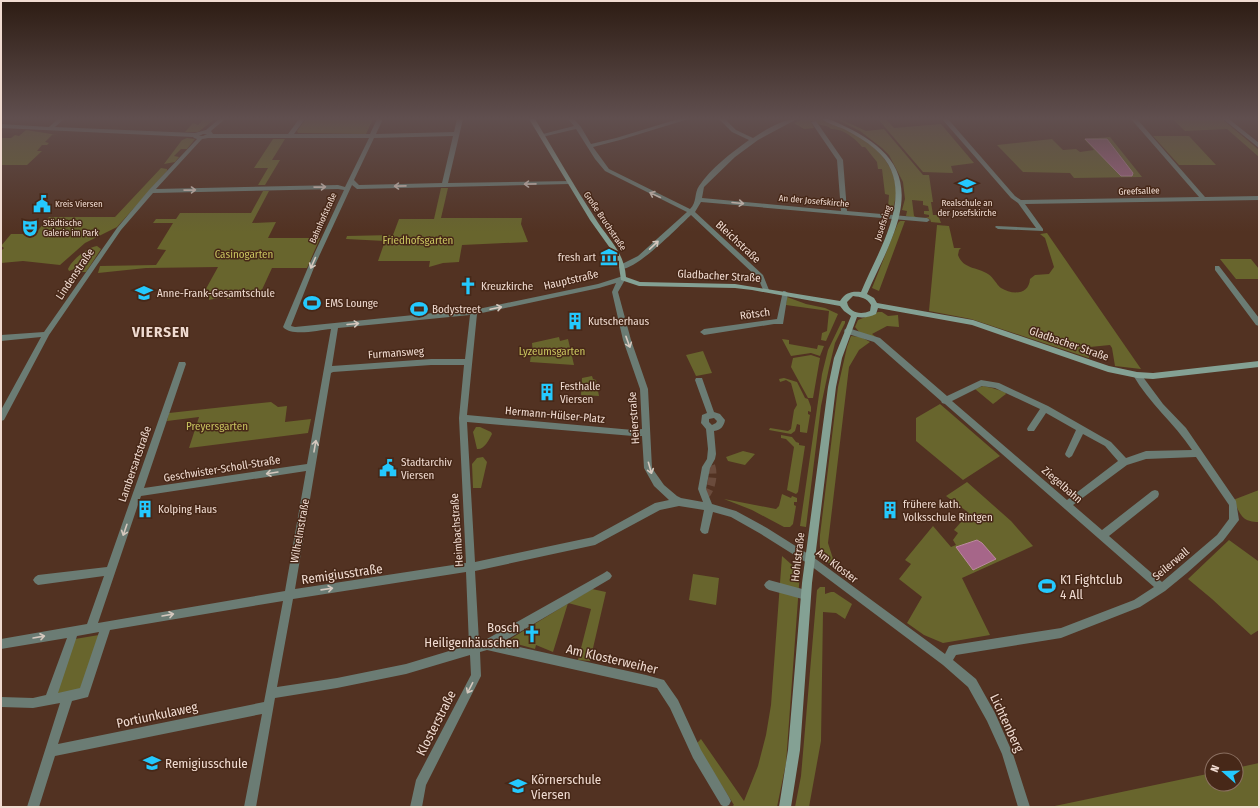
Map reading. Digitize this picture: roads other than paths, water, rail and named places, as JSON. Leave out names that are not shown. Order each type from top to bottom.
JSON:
[{"type":"main road","name":"Große Bruchstraße","points":[[554,157],[604,237],[618,254],[622,267],[623,278]]},
{"type":"main road","name":"Josefsring","points":[[863,295],[890,236],[899,203],[899,190],[896,177],[886,157]]},
{"type":"main road","name":"Gladbacher Straße","points":[[623,278],[640,284],[735,286],[785,293],[843,304]]},
{"type":"main road","points":[[848,295],[863,295],[871,299],[875,305],[873,312],[870,314],[855,314],[847,310],[843,304],[843,300],[848,295]]},
{"type":"main road","name":"Gladbacher Straße","points":[[875,305],[973,324],[1108,370],[1137,375],[1160,375],[1259,364]]},
{"type":"main road","name":"Hohlstraße","points":[[785,807],[794,750],[806,595],[832,387],[838,358],[855,314]]},
{"type":"street","name":"Lindenstraße","points":[[1,418],[46,334],[125,220],[181,157]]},
{"type":"street","name":"Bahnhofstraße","points":[[287,327],[312,265],[362,157]]},
{"type":"street","points":[[445,185],[451,157]]},
{"type":"street","name":"Bleichstraße","points":[[595,157],[607,170],[690,211],[762,277],[766,290]]},
{"type":"street","points":[[622,267],[640,258],[698,204],[701,188],[732,157]]},
{"type":"street","points":[[838,157],[840,160],[844,212]]},
{"type":"street","points":[[978,157],[1013,197],[1020,202],[1041,230],[998,227]]},
{"type":"street","points":[[1167,157],[1203,198]]},
{"type":"street","points":[[351,180],[357,187],[569,182]]},
{"type":"street","points":[[151,191],[338,187],[346,189]]},
{"type":"street","name":"Greefsallee","points":[[1020,202],[1259,198]]},
{"type":"street","name":"An der Josefskirche","points":[[699,200],[928,220]]},
{"type":"street","points":[[1217,268],[1259,323]]},
{"type":"street","name":"Hauptstraße","points":[[287,327],[294,330],[474,312],[599,286],[623,278]]},
{"type":"street","name":"Heierstraße","points":[[623,278],[615,292],[627,340],[644,389],[648,468],[654,479],[667,495],[678,502]]},
{"type":"street","name":"Rötsch","points":[[704,332],[780,322],[785,293]]},
{"type":"street","name":"Heimbachstraße","points":[[474,312],[463,418],[474,650]]},
{"type":"street","name":"Wilhelmstraße","points":[[250,807],[311,467],[330,370],[335,326]]},
{"type":"street","name":"Ziegelbahn","points":[[848,331],[877,340],[945,401],[1162,588]]},
{"type":"street","points":[[1,338],[46,334]]},
{"type":"street","name":"Furmansweg","points":[[330,370],[431,362],[468,362]]},
{"type":"street","name":"Lambersartstraße","points":[[91,628],[182,364]]},
{"type":"street","name":"Seilerwall","points":[[947,661],[954,650],[1061,633],[1137,604],[1162,588],[1220,538],[1234,520],[1233,504],[1199,453],[1183,430],[1160,406],[1137,375]]},
{"type":"street","points":[[699,380],[711,414],[705,417],[705,423],[710,428],[712,453],[710,463],[706,467],[702,489],[709,507],[705,530]]},
{"type":"street","points":[[945,401],[981,383],[996,385],[1045,408],[1108,444],[1124,462]]},
{"type":"street","points":[[1031,428],[1045,408]]},
{"type":"street","name":"Hermann-Hülser-Platz","points":[[463,418],[633,433],[646,432]]},
{"type":"street","points":[[1069,454],[1081,428]]},
{"type":"street","points":[[1067,505],[1124,462],[1146,455],[1199,453]]},
{"type":"street","name":"Geschwister-Scholl-Straße","points":[[138,493],[311,467]]},
{"type":"street","points":[[1102,536],[1155,494]]},
{"type":"street","name":"Am Kloster","points":[[678,502],[709,507],[739,518],[764,531],[810,560],[947,661]]},
{"type":"street","name":"Remigiusstraße","points":[[1,644],[289,595],[471,567],[595,541],[658,506],[678,502]]},
{"type":"street","points":[[38,580],[111,571]]},
{"type":"street","points":[[487,646],[607,576]]},
{"type":"street","points":[[769,586],[806,595]]},
{"type":"street","points":[[1,702],[33,703],[84,693],[106,626]]},
{"type":"street","points":[[50,700],[74,631]]},
{"type":"street","name":"Am Klosterweiher","points":[[474,650],[487,646],[660,684],[674,704],[697,754],[725,801]]},
{"type":"street","points":[[271,693],[315,687],[406,669],[474,650]]},
{"type":"street","name":"Klosterstraße","points":[[416,807],[420,784],[476,676],[474,650]]},
{"type":"street","name":"Lichtenberg","points":[[947,661],[972,684],[992,717],[1007,754],[1024,807]]},
{"type":"street","points":[[33,807],[52,751],[68,696]]},
{"type":"street","name":"Portiunkulaweg","points":[[52,751],[268,707]]},
{"type":"tunnel","points":[[705,496],[712,480],[712,467],[710,463]]},
{"type":"place","name":"Realschule an der Josefskirche","points":[[967,186]]},
{"type":"place","name":"Kreis Viersen","points":[[42,204]]},
{"type":"place","name":"Städtische Galerie im Park","points":[[30,228]]},
{"type":"place","name":"fresh art","points":[[609,257]]},
{"type":"place","name":"Kreuzkirche","points":[[468,286]]},
{"type":"place","name":"Anne-Frank-Gesamtschule","points":[[144,293]]},
{"type":"place","name":"EMS Lounge","points":[[312,303]]},
{"type":"place","name":"Bodystreet","points":[[419,309]]},
{"type":"place","name":"Kutscherhaus","points":[[575,321]]},
{"type":"place","name":"Festhalle Viersen","points":[[547,392]]},
{"type":"place","name":"Stadtarchiv Viersen","points":[[388,468]]},
{"type":"place","name":"Kolping Haus","points":[[145,509]]},
{"type":"place","name":"frühere kath. Volksschule Rintgen","points":[[890,510]]},
{"type":"place","name":"K1 Fightclub 4 All","points":[[1047,586]]},
{"type":"place","name":"Bosch Heiligenhäuschen","points":[[532,634]]},
{"type":"place","name":"Remigiusschule","points":[[152,763]]},
{"type":"place","name":"Körnerschule Viersen","points":[[518,786]]},
{"type":"district","name":"VIERSEN","points":[[161,332]]},
{"type":"park label","name":"Friedhofsgarten","points":[[418,240]]},
{"type":"park label","name":"Casinogarten","points":[[244,254]]},
{"type":"park label","name":"Lyzeumsgarten","points":[[552,351]]},
{"type":"park label","name":"Preyersgarten","points":[[217,426]]}]
